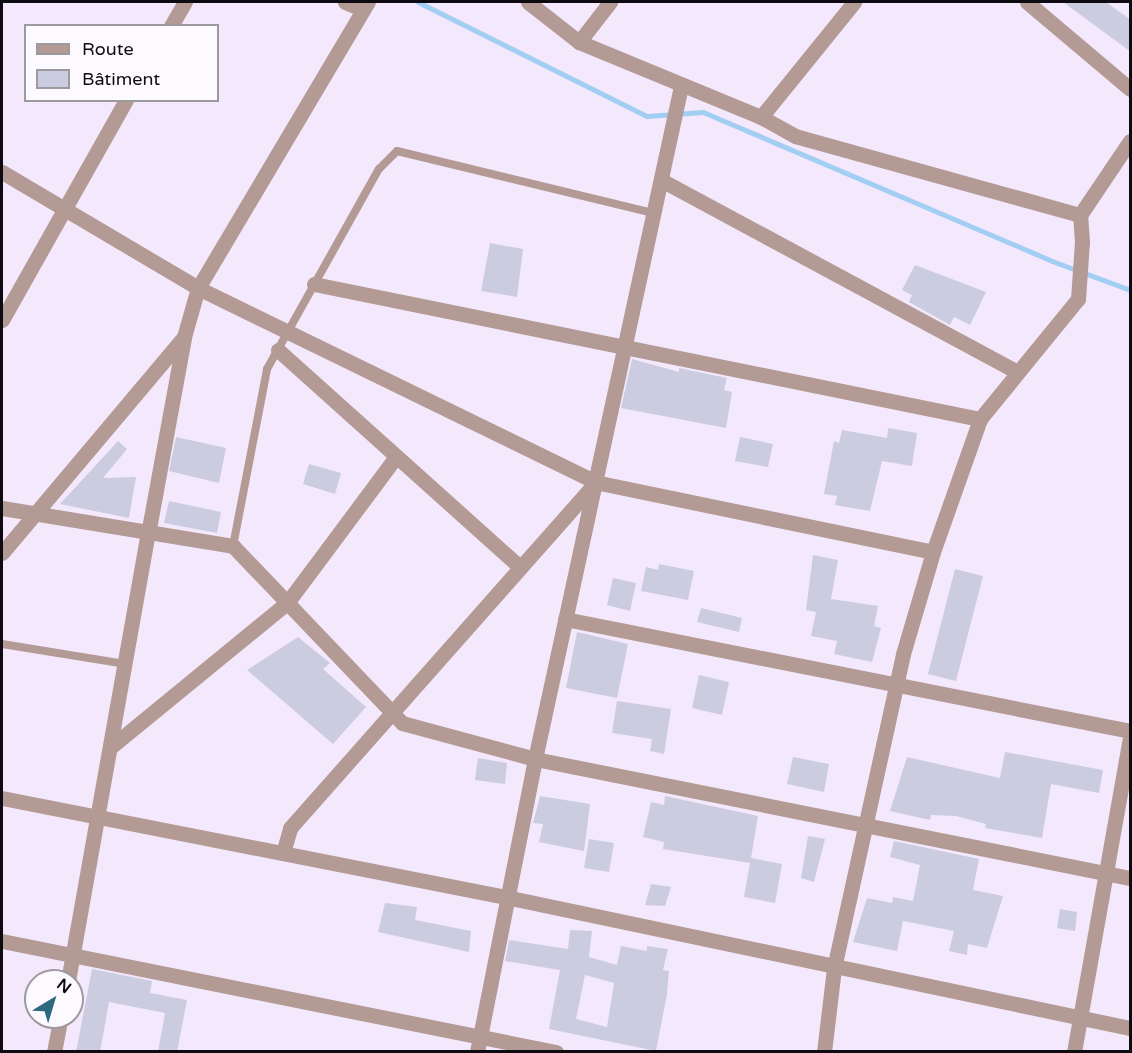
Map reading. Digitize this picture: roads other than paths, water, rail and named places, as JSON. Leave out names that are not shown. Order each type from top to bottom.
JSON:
[{"type":"street","points":[[172,24],[185,2]]},
{"type":"street","points":[[71,969],[184,337],[198,288],[365,5],[345,2]]},
{"type":"street","points":[[528,2],[579,42],[681,86],[761,117],[795,136],[1080,215]]},
{"type":"street","points":[[579,42],[610,2]]},
{"type":"street","points":[[761,117],[854,2]]},
{"type":"street","points":[[1027,2],[1131,89]]},
{"type":"street","points":[[479,1044],[506,897],[535,759],[681,86]]},
{"type":"street","points":[[2,320],[63,208],[125,102]]},
{"type":"street","points":[[824,1052],[834,968],[897,685],[933,552],[980,419],[1078,299],[1082,242],[1080,215],[1131,141]]},
{"type":"street","points":[[2,172],[198,288],[595,482],[933,552]]},
{"type":"street","points":[[661,180],[1017,372]]},
{"type":"street","points":[[314,285],[980,419]]},
{"type":"street","points":[[2,553],[184,337]]},
{"type":"street","points":[[278,350],[520,567]]},
{"type":"street","points":[[112,746],[287,603],[396,457]]},
{"type":"street","points":[[283,853],[290,828],[595,482]]},
{"type":"street","points":[[2,508],[148,534],[233,546],[402,723],[535,759],[865,828],[1131,878]]},
{"type":"street","points":[[565,619],[1131,731]]},
{"type":"street","points":[[1074,1052],[1131,739]]},
{"type":"street","points":[[2,798],[506,897],[834,968],[1131,1028]]},
{"type":"street","points":[[2,940],[479,1044],[556,1052]]},
{"type":"street","points":[[54,1052],[59,1029]]},
{"type":"lane","points":[[233,546],[267,369],[379,169],[397,151],[654,213]]},
{"type":"lane","points":[[2,644],[126,664]]},
{"type":"waterway","points":[[418,2],[647,116],[703,112],[1052,261],[1130,290]]}]
